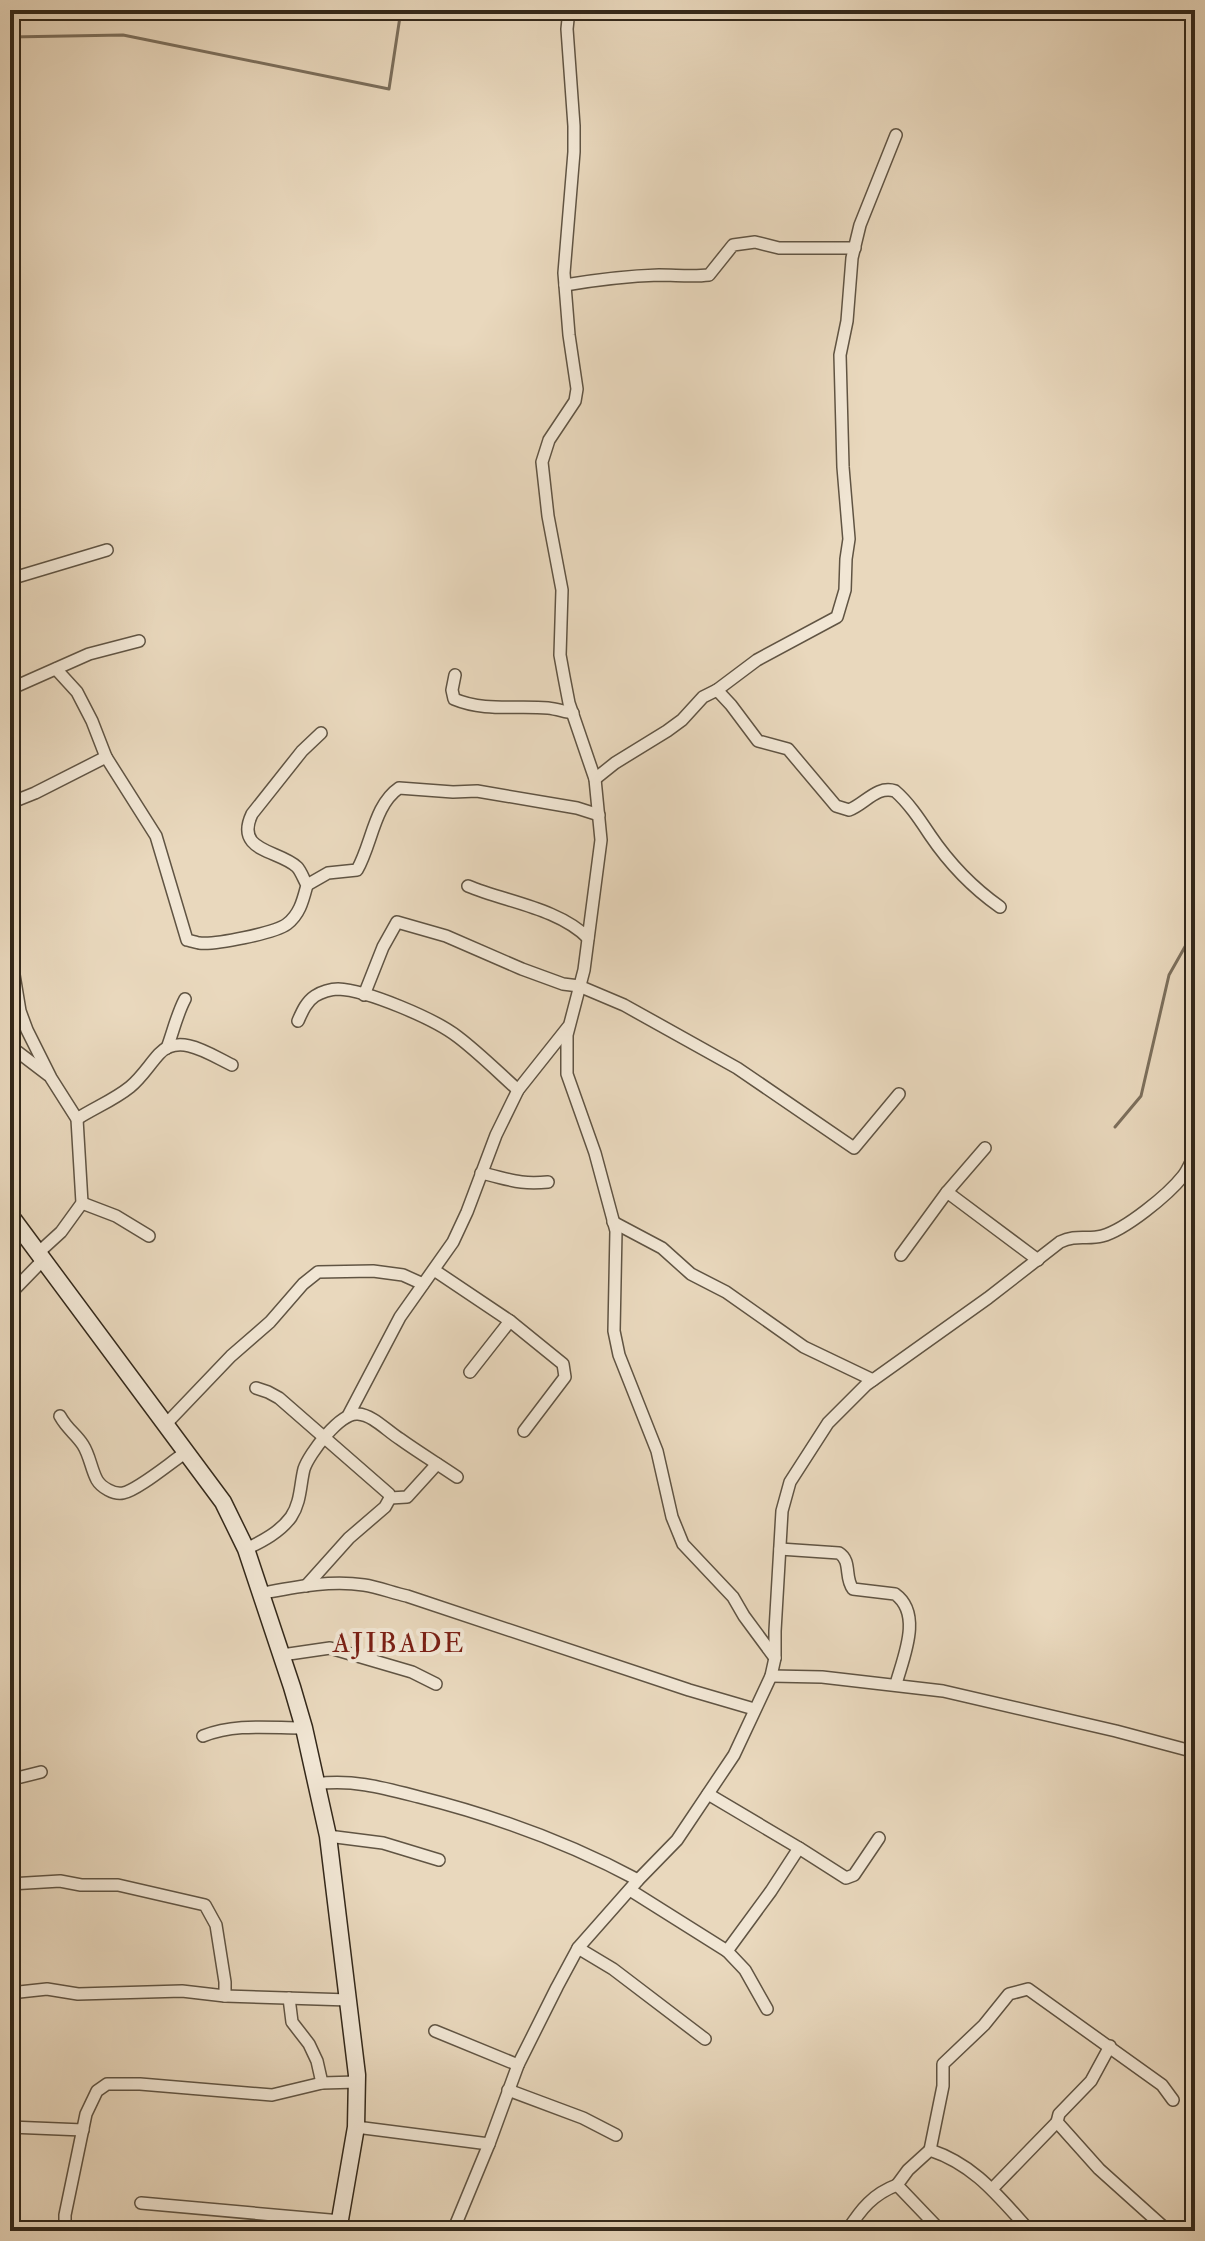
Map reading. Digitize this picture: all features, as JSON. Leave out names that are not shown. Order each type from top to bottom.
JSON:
[{"type":"main road","points":[[10,1215],[223,1502],[263,1593],[304,1728],[328,1836],[349,2000],[357,2082],[356,2127],[340,2226]]},
{"type":"street","points":[[569,10],[567,29],[574,152],[566,231],[565,285],[577,389],[575,401],[549,440],[542,462],[548,516],[562,590],[560,655],[573,713],[595,779],[601,840],[584,970],[566,1048],[567,1074],[595,1153],[613,1222],[616,1342],[626,1376],[657,1451],[672,1517],[683,1544],[733,1597],[775,1658]]},
{"type":"street","points":[[595,779],[682,720],[703,697],[757,660],[837,617],[845,590],[849,539],[843,467],[840,355],[860,225],[896,135]]},
{"type":"street","points":[[565,285],[660,275],[690,278],[709,275],[733,245],[755,242],[779,248],[855,248]]},
{"type":"street","points":[[10,579],[107,550]]},
{"type":"street","points":[[10,689],[89,654],[139,641]]},
{"type":"street","points":[[56,669],[77,692],[106,757],[156,836],[187,940],[199,943],[220,943],[278,930],[293,918],[302,904],[307,885],[297,867],[256,847],[247,824],[302,751],[321,733]]},
{"type":"street","points":[[455,675],[454,699],[469,706],[548,708],[573,713]]},
{"type":"street","points":[[717,690],[758,741],[788,749],[836,806],[849,810],[883,789],[895,791],[965,879],[1000,907]]},
{"type":"street","points":[[10,803],[106,757]]},
{"type":"street","points":[[307,885],[328,873],[357,870],[383,804],[399,788],[477,791],[577,808],[599,815]]},
{"type":"street","points":[[468,886],[545,913],[572,925],[588,938]]},
{"type":"street","points":[[364,995],[383,947],[397,922],[446,936],[563,984],[579,986],[624,1005],[737,1068],[854,1148],[899,1094]]},
{"type":"street","points":[[10,951],[20,1011],[51,1078],[77,1119],[82,1203],[10,1294]]},
{"type":"street","points":[[298,1021],[313,997],[324,992],[338,989],[364,995],[437,1023],[457,1036],[518,1090]]},
{"type":"street","points":[[167,1048],[185,999]]},
{"type":"street","points":[[246,1549],[275,1533],[293,1513],[308,1460],[324,1438],[349,1414],[400,1317],[453,1242],[496,1135],[518,1090],[570,1025]]},
{"type":"street","points":[[77,1119],[129,1087],[167,1048],[179,1044],[191,1046],[232,1065]]},
{"type":"street","points":[[10,1046],[51,1078]]},
{"type":"street","points":[[901,1255],[947,1192],[985,1148]]},
{"type":"street","points":[[453,2231],[518,2065],[578,1948],[677,1840],[734,1755],[771,1676],[775,1658],[782,1511],[790,1482],[828,1423],[873,1380],[1060,1242],[1070,1237],[1106,1235],[1140,1215],[1185,1175],[1195,1154]]},
{"type":"street","points":[[481,1173],[512,1182],[548,1182]]},
{"type":"street","points":[[947,1192],[1038,1260]]},
{"type":"street","points":[[82,1203],[116,1216],[149,1236]]},
{"type":"street","points":[[613,1222],[662,1248],[691,1274],[726,1292],[804,1347],[873,1380]]},
{"type":"street","points":[[434,1270],[510,1321],[563,1364],[565,1377],[524,1431]]},
{"type":"street","points":[[165,1425],[318,1272],[373,1271],[403,1275],[423,1284]]},
{"type":"street","points":[[470,1372],[510,1321]]},
{"type":"street","points":[[256,1388],[279,1398],[390,1498]]},
{"type":"street","points":[[349,1414],[360,1413],[457,1477]]},
{"type":"street","points":[[60,1416],[66,1428],[81,1443],[98,1482],[119,1494],[134,1489],[185,1453]]},
{"type":"street","points":[[390,1498],[407,1497],[437,1464]]},
{"type":"street","points":[[306,1586],[349,1538],[385,1507],[390,1498]]},
{"type":"street","points":[[780,1549],[839,1553],[846,1559],[849,1585],[853,1589],[895,1594],[900,1598],[905,1605],[910,1629],[896,1684]]},
{"type":"street","points":[[263,1593],[306,1586],[365,1585],[754,1709]]},
{"type":"street","points":[[282,1655],[330,1648],[412,1672],[436,1684]]},
{"type":"street","points":[[771,1676],[822,1677],[943,1691],[1195,1752]]},
{"type":"street","points":[[203,1736],[246,1726],[304,1728]]},
{"type":"street","points":[[10,1777],[41,1772]]},
{"type":"street","points":[[316,1784],[362,1782],[451,1805],[518,1826],[638,1880]]},
{"type":"street","points":[[708,1794],[846,1878],[854,1875],[879,1838]]},
{"type":"street","points":[[328,1836],[383,1843],[439,1860]]},
{"type":"street","points":[[727,1951],[799,1848]]},
{"type":"street","points":[[10,1884],[60,1881],[81,1885],[118,1885],[205,1905],[216,1925],[225,1996]]},
{"type":"street","points":[[630,1890],[727,1951],[745,1970],[767,2009]]},
{"type":"street","points":[[578,1948],[613,1969],[705,2039]]},
{"type":"street","points":[[10,1993],[47,1989],[78,1994],[182,1991],[225,1996],[349,2000]]},
{"type":"street","points":[[847,2231],[879,2192],[897,2185],[930,2150],[943,2086],[943,2064],[984,2025],[1009,1994],[1028,1989],[1162,2085],[1173,2100]]},
{"type":"street","points":[[289,1998],[292,2022],[309,2044],[322,2083]]},
{"type":"street","points":[[435,2031],[518,2065]]},
{"type":"street","points":[[992,2189],[1057,2122],[1059,2114],[1091,2081],[1110,2046]]},
{"type":"street","points":[[65,2231],[65,2215],[86,2114],[97,2091],[107,2084],[272,2095],[322,2083],[357,2082]]},
{"type":"street","points":[[508,2090],[583,2118],[616,2135]]},
{"type":"street","points":[[1057,2122],[1099,2169],[1168,2231]]},
{"type":"street","points":[[10,2127],[83,2130]]},
{"type":"street","points":[[356,2127],[489,2144]]},
{"type":"street","points":[[930,2150],[952,2157],[992,2189],[1030,2231]]},
{"type":"street","points":[[897,2185],[941,2231]]},
{"type":"street","points":[[141,2203],[340,2226]]},
{"type":"waterway","points":[[10,37],[123,35],[389,89],[401,10]]},
{"type":"waterway","points":[[1115,1127],[1141,1096],[1169,975],[1195,929]]},
{"type":"district","name":"AJIBADE","points":[[399,1643]]}]
